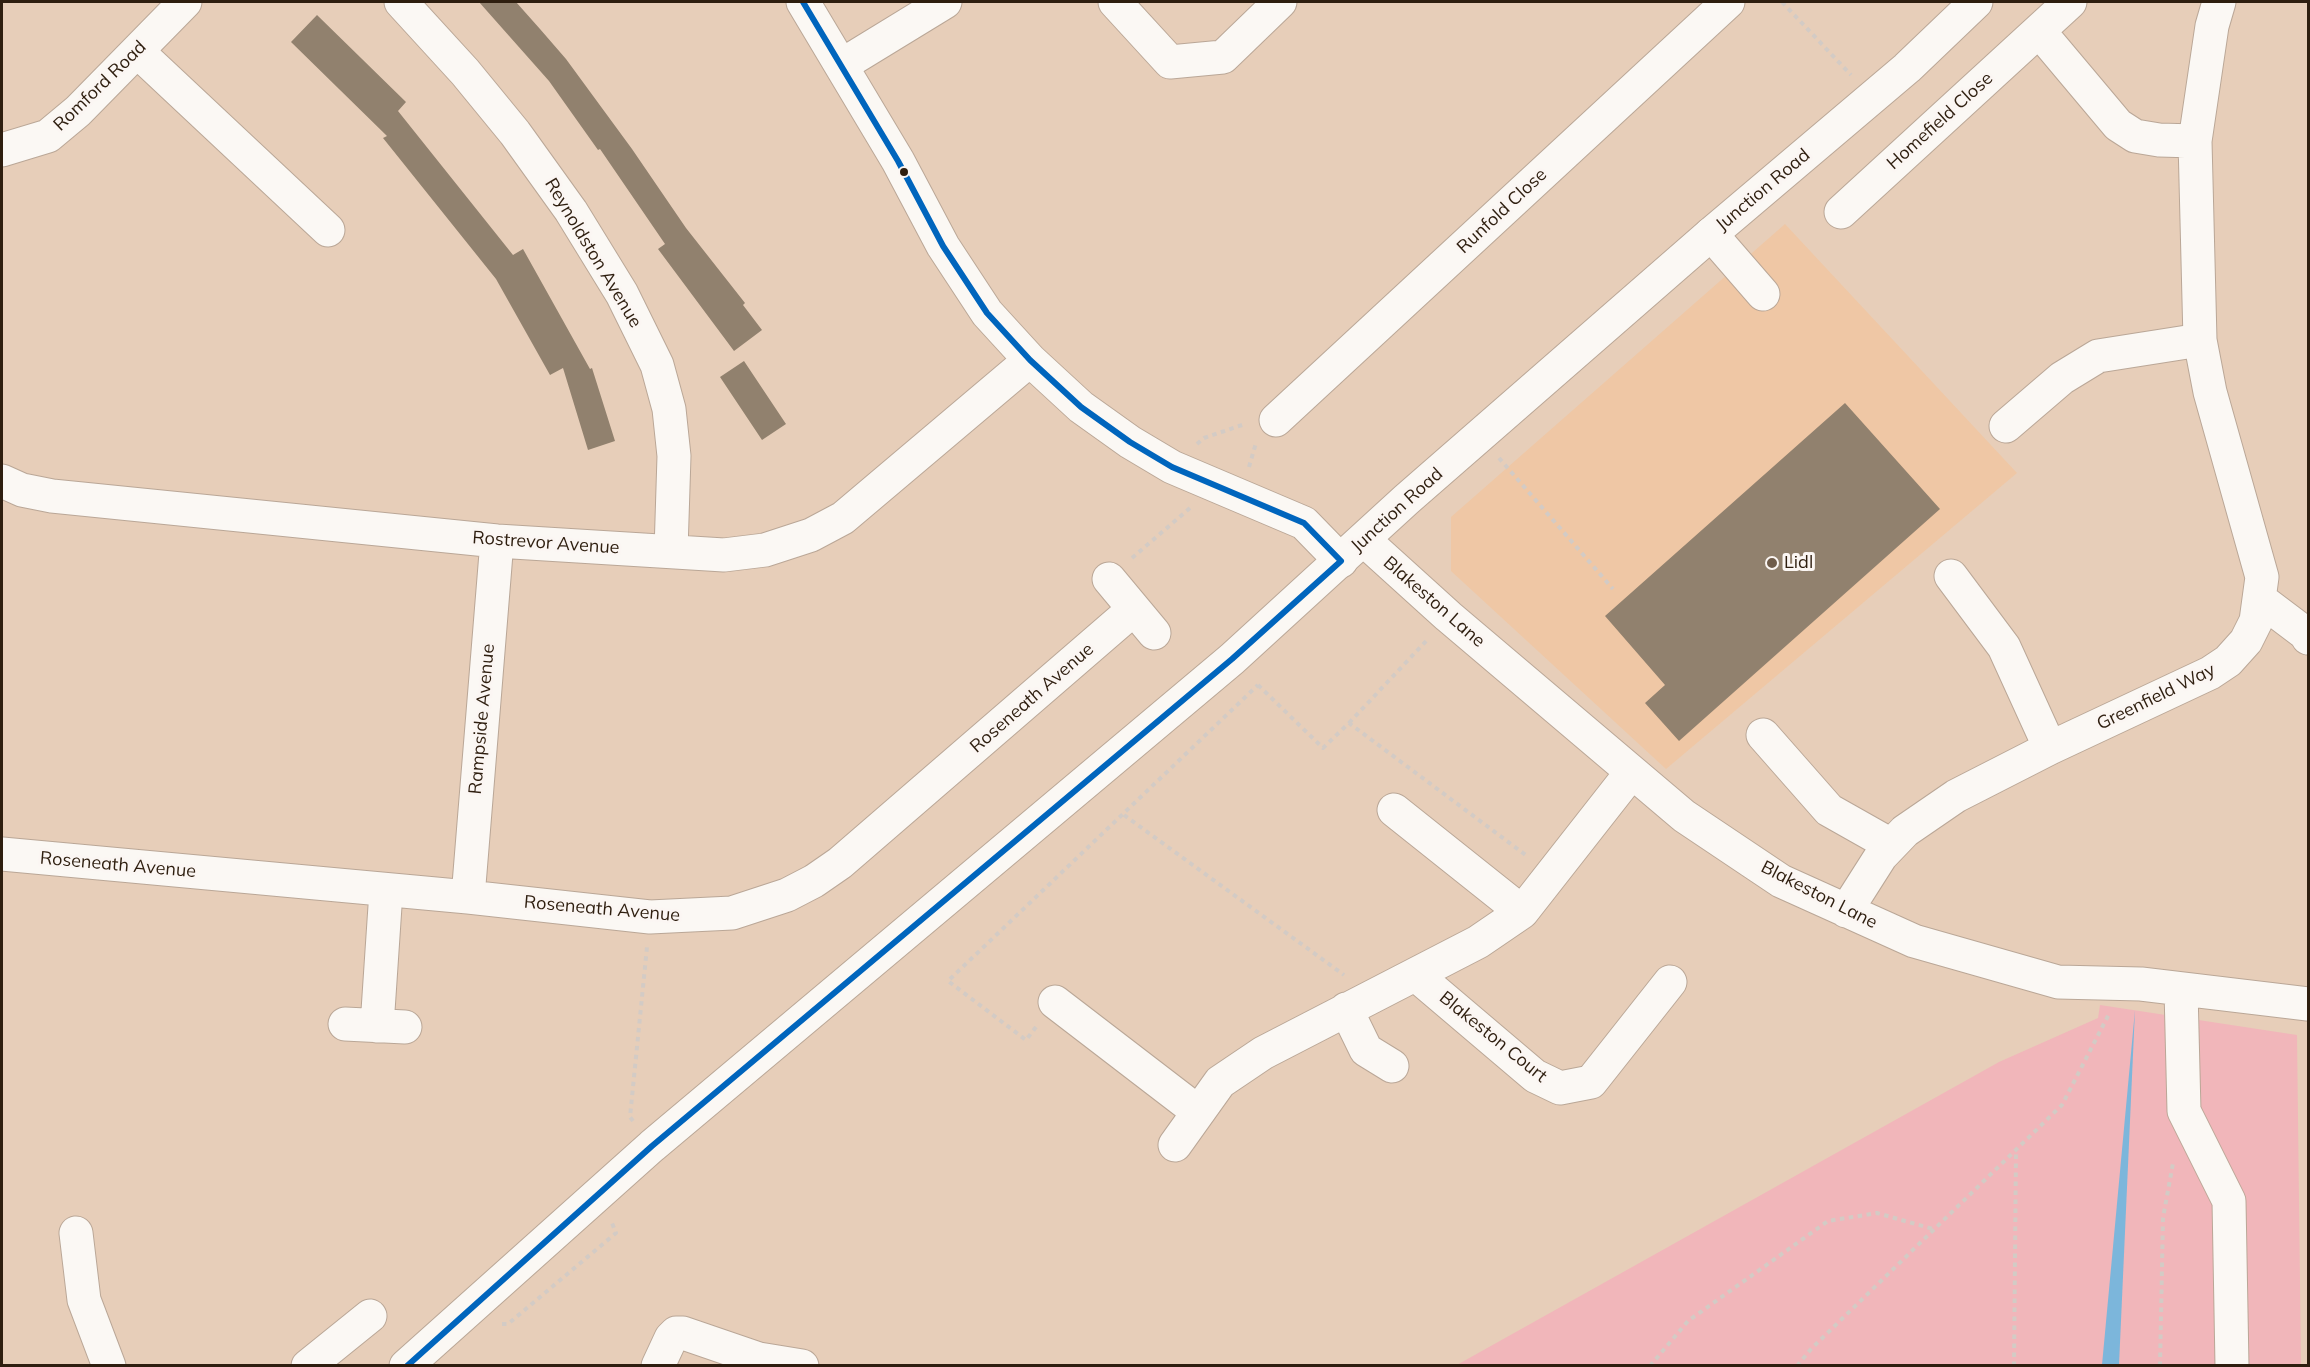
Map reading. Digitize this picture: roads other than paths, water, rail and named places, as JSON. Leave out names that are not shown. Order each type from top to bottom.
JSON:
[{"type":"street","name":"Romford Road","points":[[2,150],[48,136],[78,111],[185,2]]},
{"type":"street","name":"Reynoldston Avenue","points":[[401,2],[465,72],[515,133],[571,211],[622,294],[657,365],[669,409],[674,456],[671,551]]},
{"type":"street","name":"Blakeston Lane","points":[[803,2],[842,65],[943,246],[987,313],[1030,360],[1081,407],[1130,442],[1172,467],[1304,523],[1352,551],[1449,616],[1630,773],[1684,816],[1781,881],[1914,941],[2058,982],[2124,984],[2308,1004]]},
{"type":"street","points":[[842,65],[945,2]]},
{"type":"street","points":[[1115,2],[1170,62],[1223,57],[1280,2]]},
{"type":"street","name":"Runfold Close","points":[[1276,420],[1728,2]]},
{"type":"street","name":"Junction Road","points":[[405,1365],[651,1146],[1232,659],[1480,436],[1711,234],[1907,68],[1976,2]]},
{"type":"street","name":"Homefield Close","points":[[1840,212],[2070,2]]},
{"type":"street","name":"Greenfield Way","points":[[1846,910],[1881,856],[1905,831],[1956,796],[2050,748],[2210,673],[2228,661],[2246,640],[2256,621],[2261,600],[2262,577],[2210,392],[2200,340],[2195,141],[2212,26],[2218,2]]},
{"type":"street","points":[[2039,31],[2118,125],[2135,136],[2159,140],[2195,141]]},
{"type":"street","points":[[136,51],[328,230]]},
{"type":"street","points":[[1711,234],[1763,294]]},
{"type":"street","points":[[2006,426],[2062,378],[2098,356],[2200,340]]},
{"type":"street","name":"Rostrevor Avenue","points":[[2,481],[22,490],[52,496],[497,540],[724,555],[765,550],[811,536],[843,518],[871,497],[1030,360]]},
{"type":"street","name":"Rampside Avenue","points":[[468,897],[497,540]]},
{"type":"street","points":[[1951,576],[2004,647],[2050,748]]},
{"type":"street","name":"Roseneath Avenue","points":[[2,854],[468,897],[650,917],[732,913],[788,894],[814,881],[840,863],[1144,621],[1109,579]]},
{"type":"street","points":[[2261,600],[2306,634],[2308,638]]},
{"type":"street","points":[[1763,735],[1830,810],[1891,846]]},
{"type":"street","name":"Blakeston Court","points":[[1175,1145],[1197,1111],[1220,1082],[1246,1064],[1359,1002],[1478,942],[1522,912],[1630,773]]},
{"type":"street","points":[[1395,810],[1522,912]]},
{"type":"street","points":[[345,1024],[391,1026],[386,891]]},
{"type":"street","name":"Blakeston Court","points":[[1416,975],[1535,1076],[1560,1088],[1591,1082],[1670,982]]},
{"type":"street","points":[[2181,990],[2184,1111],[2229,1201],[2232,1365]]},
{"type":"street","points":[[1055,1002],[1197,1111]]},
{"type":"street","points":[[1359,1002],[1366,1050],[1392,1066]]},
{"type":"street","points":[[76,1233],[84,1300],[110,1365]]},
{"type":"street","points":[[308,1365],[370,1316]]},
{"type":"street","points":[[658,1365],[671,1338],[676,1333],[683,1333],[759,1359],[802,1365]]},
{"type":"water","points":[[2135,1010],[2119,1365],[2102,1365]]},
{"type":"place","name":"Lidl","points":[[1772,563]]}]
